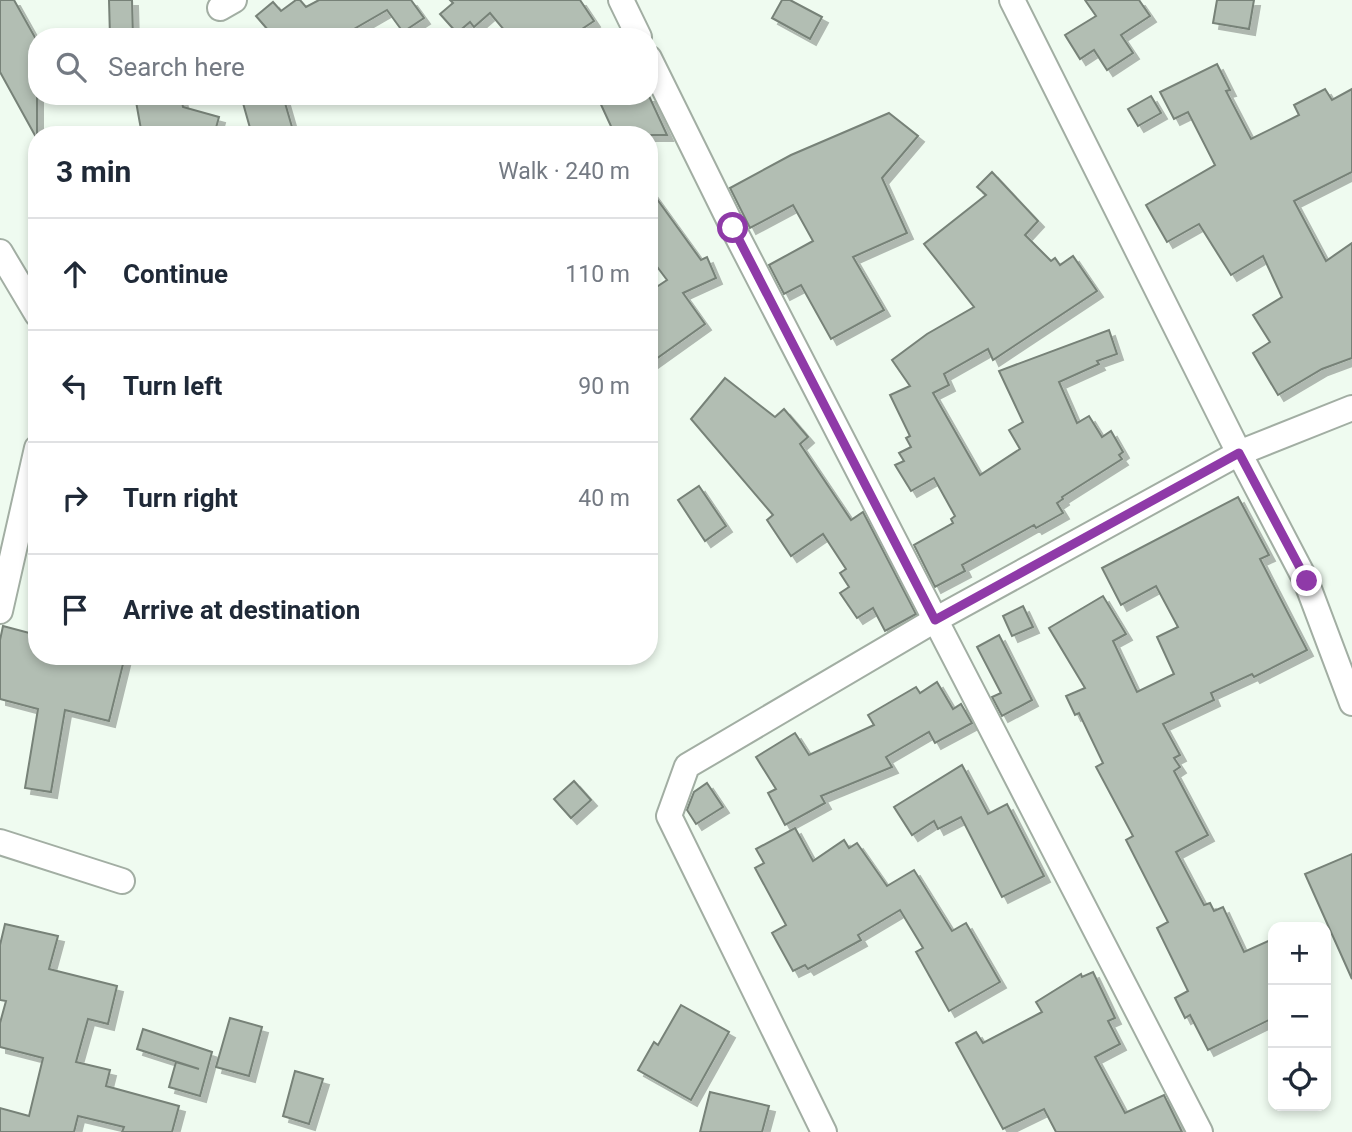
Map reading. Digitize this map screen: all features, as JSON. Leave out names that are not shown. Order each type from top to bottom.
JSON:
[{"type":"street","points":[[621,0],[635,28]]},
{"type":"street","points":[[1012,0],[1239,453],[1307,581],[1352,702]]},
{"type":"street","points":[[658,76],[733,228],[1200,1132]]},
{"type":"street","points":[[0,252],[28,299]]},
{"type":"street","points":[[824,1132],[669,816],[687,766],[935,620],[1239,453],[1352,408]]},
{"type":"street","points":[[0,611],[28,488]]},
{"type":"street","points":[[0,842],[122,881]]},
{"type":"building","points":[[0,0],[14,0],[30,28],[28,105],[37,105],[37,126],[30,126],[0,72]]},
{"type":"building","points":[[109,0],[132,0],[133,28],[110,28]]},
{"type":"building","points":[[296,0],[300,0],[306,7],[319,0],[411,0],[424,18],[409,28],[400,28],[387,10],[356,28],[266,28],[256,16],[273,2],[281,11]]},
{"type":"building","points":[[450,0],[580,0],[594,21],[584,28],[502,28],[490,13],[474,27],[470,22],[463,28],[453,28],[440,14],[453,3]]},
{"type":"building","points":[[782,0],[790,0],[822,17],[810,39],[772,18]]},
{"type":"building","points":[[1085,0],[1139,0],[1150,16],[1121,35],[1133,53],[1107,70],[1094,50],[1080,59],[1065,35],[1096,16]]},
{"type":"building","points":[[1217,0],[1254,0],[1249,29],[1213,23]]},
{"type":"building","points":[[1217,64],[1230,90],[1226,91],[1251,139],[1299,115],[1294,105],[1325,89],[1332,100],[1352,89],[1352,172],[1294,201],[1326,261],[1352,243],[1352,358],[1322,369],[1278,395],[1253,353],[1270,342],[1253,315],[1282,297],[1263,256],[1231,275],[1199,224],[1167,242],[1146,205],[1215,165],[1188,112],[1174,119],[1160,92]]},
{"type":"building","points":[[1151,96],[1161,113],[1138,126],[1128,109]]},
{"type":"building","points":[[137,105],[183,105],[219,117],[216,126],[140,126]]},
{"type":"building","points":[[244,105],[286,105],[292,126],[249,126]]},
{"type":"building","points":[[601,105],[653,105],[667,135],[658,135],[658,126],[611,126]]},
{"type":"building","points":[[889,113],[918,136],[882,178],[907,233],[853,257],[884,310],[831,339],[801,285],[784,294],[769,265],[813,241],[793,205],[750,228],[730,188],[791,155]]},
{"type":"building","points":[[992,172],[1038,221],[1025,235],[1051,261],[1055,258],[1060,265],[1073,256],[1097,291],[993,360],[988,349],[944,374],[949,385],[933,393],[980,475],[1020,449],[1009,430],[1023,422],[999,371],[1109,330],[1117,354],[1097,361],[1099,364],[1059,382],[1077,423],[1089,416],[1102,437],[1111,431],[1123,452],[1119,455],[1122,459],[1062,497],[1057,503],[1063,513],[1036,528],[1034,525],[962,565],[965,571],[935,587],[914,545],[953,523],[951,519],[955,516],[934,478],[911,491],[895,465],[904,461],[899,453],[911,447],[906,438],[910,436],[890,395],[910,386],[892,360],[927,334],[974,307],[924,244],[986,195],[977,187]]},
{"type":"building","points":[[658,200],[701,260],[707,257],[716,278],[683,293],[705,324],[658,358],[658,286],[667,280],[658,268]]},
{"type":"building","points":[[725,378],[775,417],[784,409],[808,437],[800,444],[851,520],[863,512],[916,614],[885,631],[873,608],[857,618],[840,593],[849,587],[840,573],[846,569],[823,534],[791,556],[767,520],[773,515],[691,419]]},
{"type":"building","points":[[699,486],[726,526],[705,541],[678,500]]},
{"type":"building","points":[[1238,497],[1269,555],[1260,559],[1307,650],[1254,677],[1252,674],[1211,693],[1214,700],[1163,724],[1180,755],[1174,758],[1180,767],[1174,771],[1208,835],[1176,852],[1204,905],[1210,903],[1214,911],[1223,907],[1244,952],[1268,941],[1268,1020],[1208,1050],[1190,1015],[1185,1018],[1175,998],[1188,991],[1157,928],[1168,922],[1126,840],[1133,836],[1096,767],[1103,763],[1079,713],[1075,715],[1066,696],[1085,688],[1049,628],[1103,596],[1126,634],[1113,641],[1137,692],[1174,674],[1157,637],[1178,627],[1156,586],[1121,605],[1102,568]]},
{"type":"building","points":[[1023,606],[1033,627],[1012,636],[1003,616]]},
{"type":"building","points":[[3,626],[28,633],[28,665],[123,665],[109,721],[65,710],[51,792],[25,788],[38,709],[0,699],[0,640]]},
{"type":"building","points":[[999,635],[1032,700],[1002,716],[992,697],[1001,693],[977,647]]},
{"type":"building","points":[[937,682],[953,709],[961,704],[972,723],[935,743],[929,732],[886,757],[892,767],[821,796],[825,803],[785,825],[768,793],[776,789],[756,757],[795,733],[809,755],[874,725],[868,715],[916,687],[920,693]]},
{"type":"building","points":[[962,765],[988,814],[1007,804],[1044,876],[1002,897],[961,817],[938,829],[934,821],[912,835],[894,807]]},
{"type":"building","points":[[574,781],[591,800],[571,818],[554,799]]},
{"type":"building","points":[[707,783],[723,807],[696,824],[687,810],[694,792]]},
{"type":"building","points":[[795,828],[813,861],[844,840],[849,848],[857,843],[887,886],[914,870],[952,931],[966,923],[1000,982],[949,1011],[916,952],[923,948],[900,910],[858,935],[861,940],[808,969],[805,965],[793,971],[772,933],[786,925],[755,868],[764,863],[756,849]]},
{"type":"building","points":[[1352,854],[1352,979],[1331,932],[1331,922],[1326,922],[1305,874]]},
{"type":"building","points":[[5,924],[58,936],[49,969],[117,986],[108,1024],[88,1019],[76,1062],[110,1070],[106,1086],[179,1106],[172,1132],[122,1132],[124,1127],[78,1116],[74,1132],[0,1132],[0,1108],[29,1116],[43,1058],[0,1047],[0,1023],[6,1001],[0,1000],[0,945]]},
{"type":"building","points":[[1093,972],[1115,1018],[1108,1021],[1120,1044],[1095,1057],[1125,1113],[1164,1095],[1182,1132],[1056,1132],[1044,1109],[1003,1129],[956,1043],[976,1032],[983,1043],[1042,1012],[1036,1002],[1081,974],[1082,977]]},
{"type":"building","points":[[681,1005],[729,1032],[691,1100],[638,1070],[654,1042],[658,1045]]},
{"type":"building","points":[[230,1018],[262,1027],[249,1076],[216,1067]]},
{"type":"building","points":[[143,1029],[212,1052],[200,1096],[169,1087],[176,1062],[199,1069],[137,1049]]},
{"type":"building","points":[[295,1071],[323,1079],[309,1124],[283,1116]]},
{"type":"building","points":[[710,1092],[769,1106],[762,1132],[700,1132]]},
{"type":"route","points":[[733,228],[935,620],[1239,453],[1307,581]]}]
